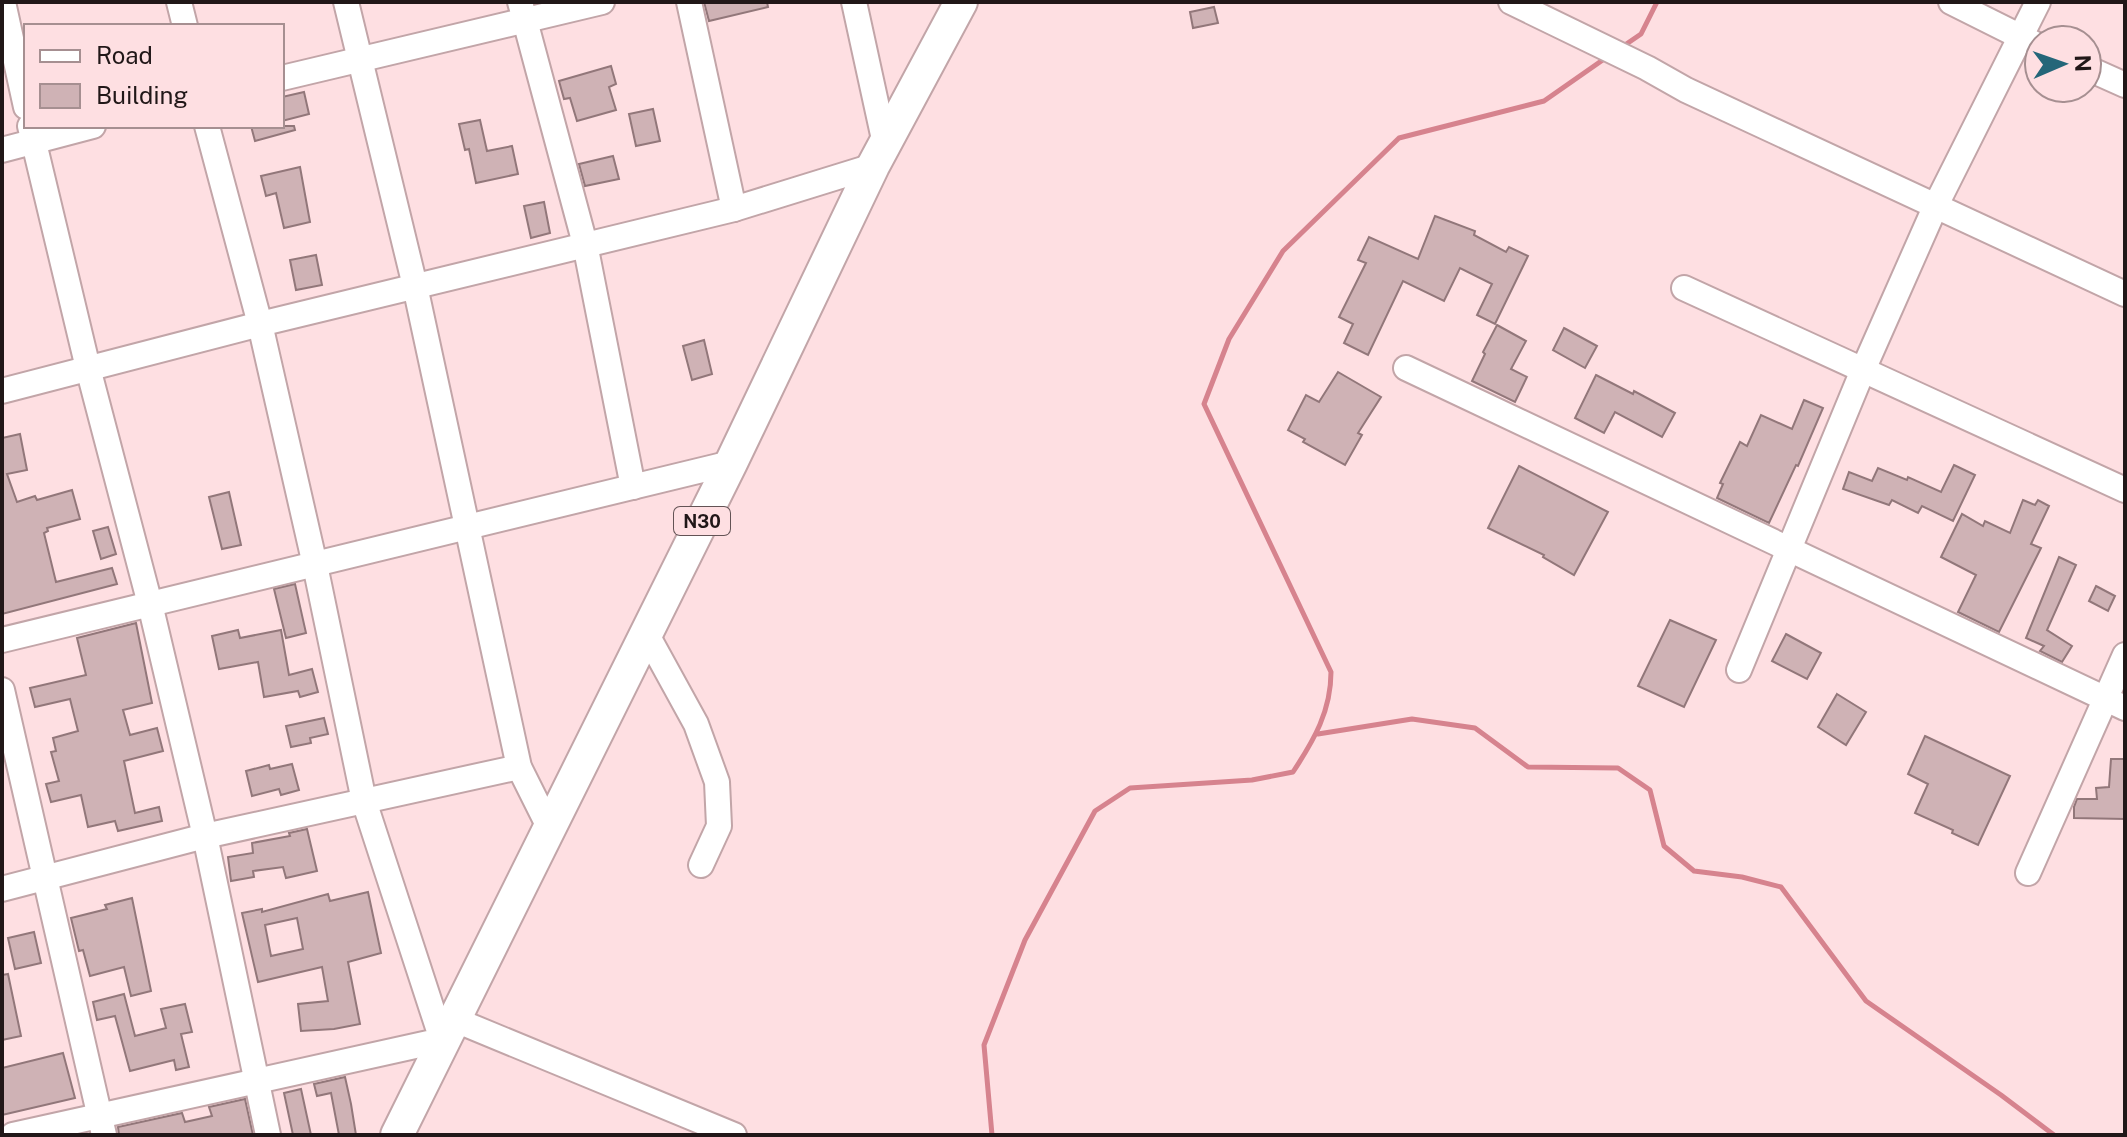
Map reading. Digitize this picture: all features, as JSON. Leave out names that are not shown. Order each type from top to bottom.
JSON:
[{"type":"main road","name":"N30","points":[[397,1135],[731,463],[879,155],[961,2]]},
{"type":"street","points":[[3,2],[24,98]]},
{"type":"street","points":[[179,2],[184,24]]},
{"type":"street","points":[[346,2],[415,286],[519,767],[549,827]]},
{"type":"street","points":[[284,78],[522,11],[602,2]]},
{"type":"street","points":[[689,2],[734,209]]},
{"type":"street","points":[[2,391],[260,324],[734,209],[879,155],[854,2]]},
{"type":"street","points":[[1511,2],[1686,90],[2125,294]]},
{"type":"street","points":[[1951,2],[2023,38]]},
{"type":"street","points":[[2033,24],[2038,2]]},
{"type":"street","points":[[522,11],[585,244],[633,487]]},
{"type":"street","points":[[1739,670],[1863,370],[1936,205],[2023,53]]},
{"type":"street","points":[[2103,75],[2125,85]]},
{"type":"street","points":[[2,150],[32,134],[78,128]]},
{"type":"street","points":[[208,128],[260,324],[364,801],[448,1029]]},
{"type":"street","points":[[32,134],[205,836],[268,1135]]},
{"type":"street","points":[[1684,288],[2125,490]]},
{"type":"street","points":[[1406,368],[2115,704]]},
{"type":"street","points":[[2,640],[731,463]]},
{"type":"street","points":[[646,633],[696,724],[717,782],[719,826],[701,865]]},
{"type":"street","points":[[2028,873],[2115,704],[2125,655]]},
{"type":"street","points":[[2,690],[102,1125]]},
{"type":"street","points":[[2,889],[205,836],[519,767]]},
{"type":"street","points":[[13,1135],[102,1125],[448,1029],[734,1135]]},
{"type":"building","points":[[704,2],[767,2],[768,7],[709,21]]},
{"type":"building","points":[[1214,7],[1218,23],[1193,28],[1190,12]]},
{"type":"building","points":[[611,66],[616,84],[609,87],[616,110],[577,121],[570,98],[564,99],[559,81]]},
{"type":"building","points":[[304,92],[309,114],[284,120],[284,97]]},
{"type":"building","points":[[653,109],[660,141],[636,146],[629,114]]},
{"type":"building","points":[[480,120],[487,151],[512,146],[518,174],[476,183],[469,149],[465,150],[459,124]]},
{"type":"building","points":[[294,126],[295,130],[255,141],[252,128]]},
{"type":"building","points":[[613,156],[619,179],[585,186],[579,164]]},
{"type":"building","points":[[300,167],[310,222],[284,228],[276,193],[266,196],[261,176]]},
{"type":"building","points":[[544,202],[550,233],[531,238],[524,206]]},
{"type":"building","points":[[1435,216],[1475,231],[1474,235],[1506,252],[1509,247],[1528,256],[1495,324],[1477,315],[1492,284],[1460,268],[1444,301],[1403,281],[1368,355],[1344,343],[1353,324],[1339,317],[1366,263],[1358,260],[1369,237],[1418,259]]},
{"type":"building","points":[[316,255],[322,285],[296,290],[290,260]]},
{"type":"building","points":[[1497,325],[1526,341],[1511,369],[1527,377],[1515,402],[1472,381]]},
{"type":"building","points":[[1564,328],[1597,346],[1585,368],[1553,350]]},
{"type":"building","points":[[704,340],[712,374],[692,380],[683,346]]},
{"type":"building","points":[[1338,372],[1381,397],[1358,433],[1362,435],[1345,465],[1288,430],[1306,395],[1319,402]]},
{"type":"building","points":[[1596,375],[1675,413],[1662,437],[1615,412],[1604,433],[1575,418]]},
{"type":"building","points":[[1804,400],[1823,408],[1769,523],[1717,498],[1723,484],[1720,483],[1740,442],[1747,446],[1761,415],[1792,429]]},
{"type":"building","points":[[20,434],[27,470],[7,474],[17,502],[72,490],[80,519],[47,528],[48,531],[44,533],[56,582],[112,568],[117,584],[2,614],[2,438]]},
{"type":"building","points":[[1954,465],[1975,475],[1953,521],[1922,506],[1918,513],[1892,500],[1889,505],[1843,489],[1849,472],[1872,481],[1878,468],[1941,492]]},
{"type":"building","points":[[1519,466],[1608,512],[1574,575],[1544,555],[1488,528]]},
{"type":"building","points":[[229,492],[241,545],[222,549],[209,497]]},
{"type":"building","points":[[2023,500],[2035,505],[2038,500],[2049,506],[2031,544],[2041,548],[1999,632],[1958,612],[1976,575],[1941,557],[1962,514],[1983,526],[1985,521],[2010,533]]},
{"type":"building","points":[[108,527],[116,554],[101,559],[93,531]]},
{"type":"building","points":[[2059,557],[2076,565],[2047,630],[2072,646],[2062,662],[2040,651],[2044,646],[2026,638]]},
{"type":"building","points":[[295,584],[306,633],[286,638],[274,589]]},
{"type":"building","points":[[2096,586],[2115,596],[2108,611],[2089,601]]},
{"type":"building","points":[[1670,620],[1716,640],[1684,707],[1638,686]]},
{"type":"building","points":[[136,623],[152,703],[123,710],[130,735],[157,728],[163,751],[124,761],[135,813],[159,807],[162,821],[118,831],[115,821],[88,827],[81,795],[51,802],[46,784],[59,781],[51,752],[56,751],[53,738],[78,731],[70,699],[35,707],[30,688],[86,675],[77,638]]},
{"type":"building","points":[[238,630],[240,638],[281,630],[289,675],[312,669],[318,692],[300,697],[298,691],[264,697],[258,662],[219,669],[212,636]]},
{"type":"building","points":[[1786,634],[1821,653],[1807,679],[1772,661]]},
{"type":"building","points":[[1837,694],[1866,712],[1846,745],[1818,727]]},
{"type":"building","points":[[324,718],[328,734],[310,738],[311,743],[291,747],[286,726]]},
{"type":"building","points":[[1925,736],[2010,776],[1978,845],[1915,813],[1928,784],[1908,774]]},
{"type":"building","points":[[2111,759],[2125,759],[2125,819],[2074,818],[2077,799],[2097,799],[2096,788],[2109,787]]},
{"type":"building","points":[[292,764],[299,790],[281,795],[279,789],[252,796],[246,771],[269,765],[270,769]]},
{"type":"building","points":[[307,829],[317,871],[286,878],[283,867],[253,871],[254,877],[231,881],[228,857],[253,853],[252,843],[290,836],[289,833]]},
{"type":"building","points":[[368,892],[381,953],[348,962],[360,1024],[301,1031],[298,1004],[328,1001],[322,967],[258,982],[242,913],[262,909],[262,912],[328,894],[330,901]],"holes":[[[297,918],[303,949],[271,956],[265,925]]]},
{"type":"building","points":[[132,898],[151,991],[131,996],[124,967],[90,976],[83,950],[79,951],[71,918],[107,909],[105,905]]},
{"type":"building","points":[[34,932],[41,963],[15,969],[8,938]]},
{"type":"building","points":[[8,974],[21,1036],[2,1040],[2,975]]},
{"type":"building","points":[[124,994],[135,1036],[166,1028],[161,1009],[185,1004],[192,1032],[181,1034],[189,1067],[176,1070],[174,1060],[130,1071],[115,1016],[97,1020],[93,1002]]},
{"type":"building","points":[[63,1053],[75,1098],[2,1115],[2,1068]]},
{"type":"building","points":[[345,1077],[356,1135],[339,1135],[331,1093],[317,1096],[314,1084]]},
{"type":"building","points":[[301,1089],[311,1135],[293,1135],[284,1093]]},
{"type":"building","points":[[245,1099],[253,1135],[119,1135],[118,1127],[182,1113],[185,1122],[212,1116],[209,1107]]},
{"type":"waterway","points":[[1622,47],[1641,34],[1657,2]]},
{"type":"waterway","points":[[992,1135],[984,1045],[1025,940],[1095,811],[1130,788],[1252,780],[1293,772],[1325,712],[1331,672],[1204,404],[1229,339],[1283,251],[1399,138],[1544,101],[1607,57]]},
{"type":"waterway","points":[[1318,734],[1412,719],[1475,728],[1528,767],[1618,768],[1650,790],[1664,846],[1694,871],[1742,877],[1781,887],[1866,1001],[2054,1135]]}]
